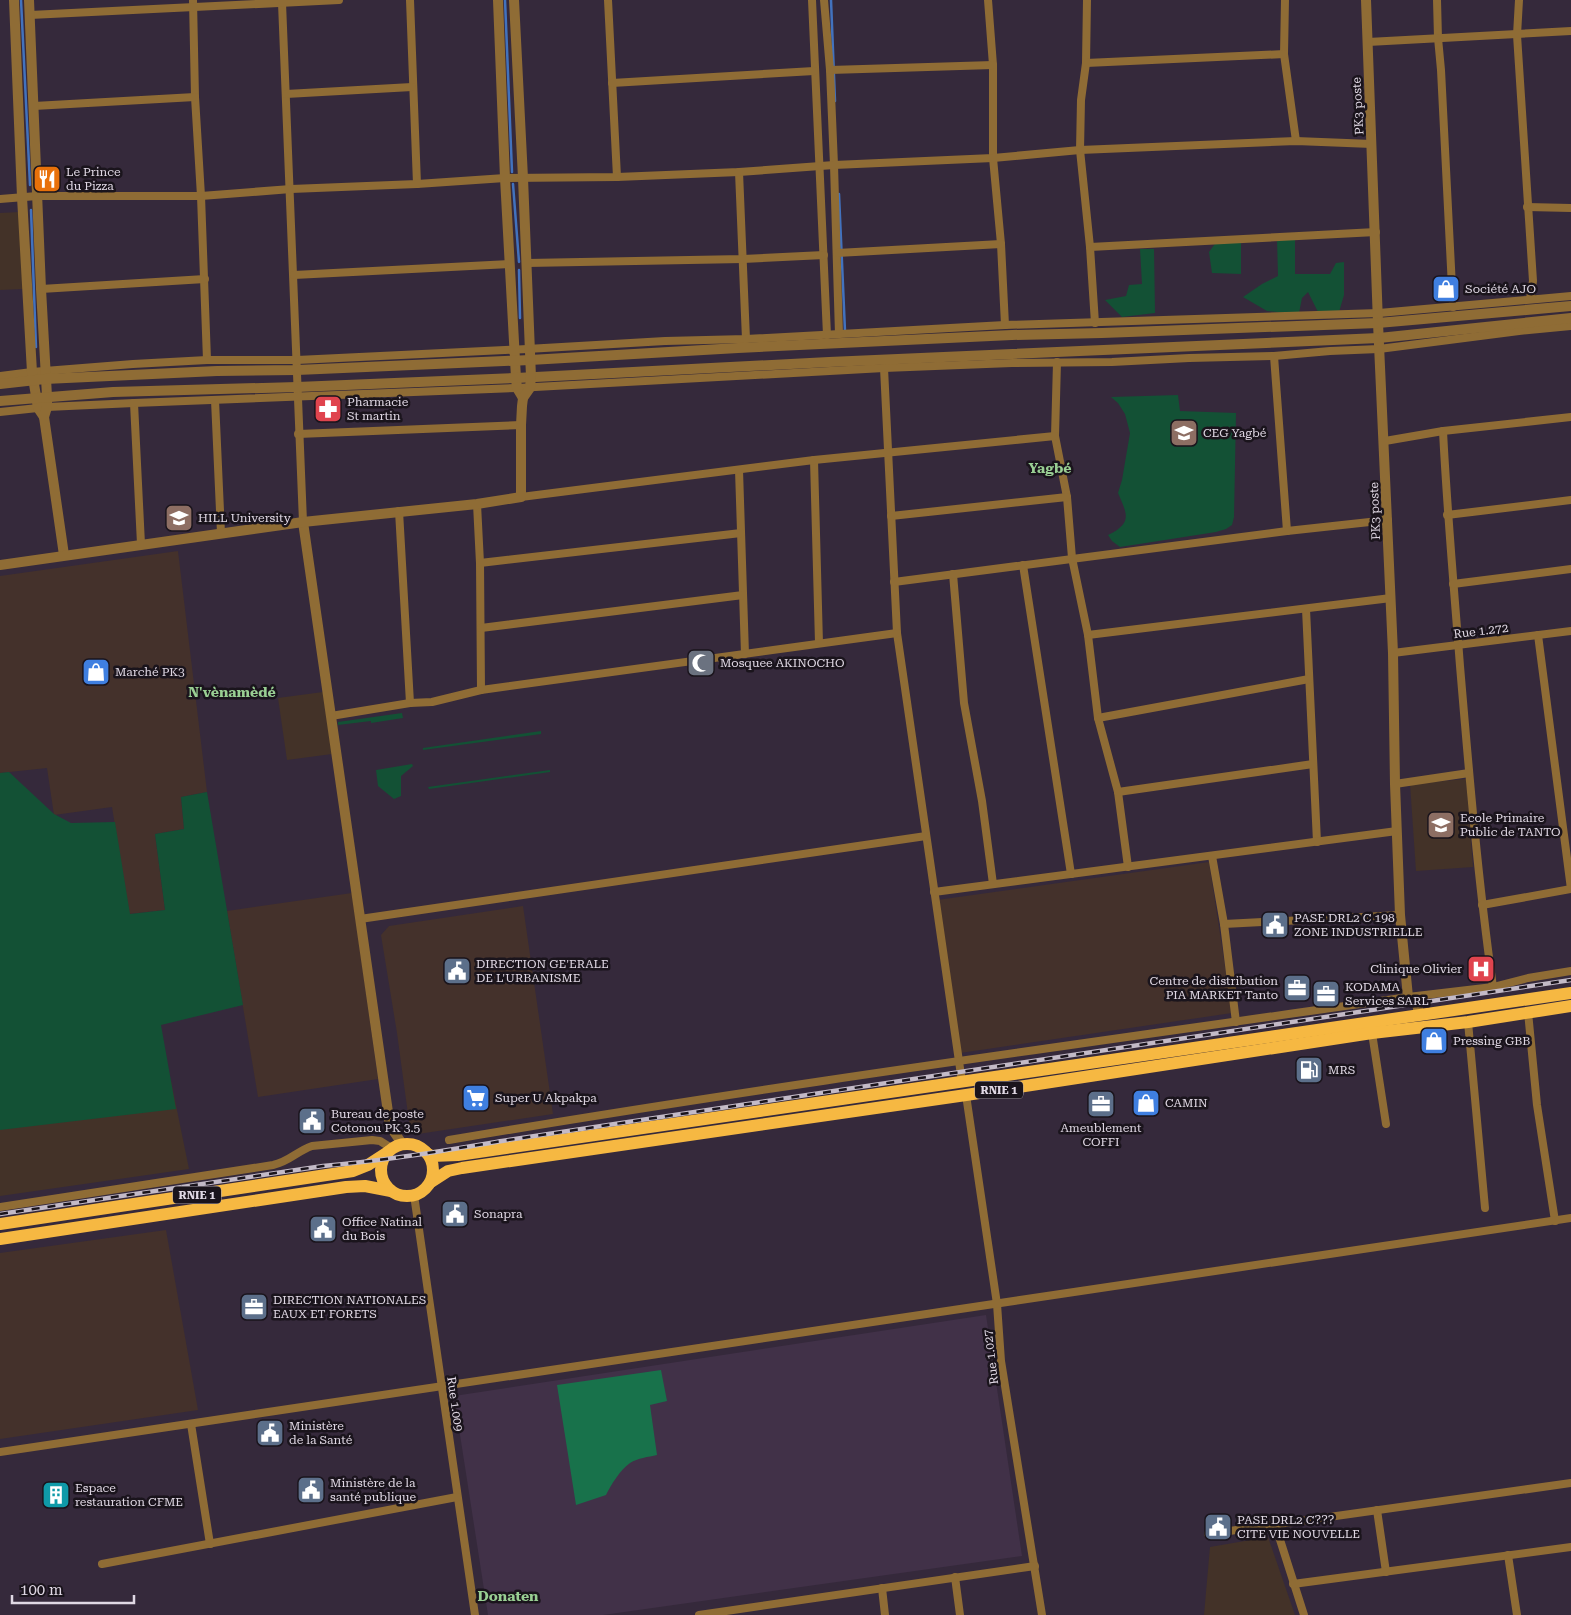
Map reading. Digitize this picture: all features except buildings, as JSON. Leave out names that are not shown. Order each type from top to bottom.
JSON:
[{"type":"highway","name":"RNIE 1","points":[[0,1224],[353,1171],[361,1169],[395,1149],[412,1145],[431,1156],[458,1155],[1571,993]]},
{"type":"highway","name":"RNIE 1","points":[[0,1239],[346,1187],[365,1186],[391,1191],[402,1196],[414,1196],[424,1191],[431,1182],[448,1171],[462,1168],[966,1095],[1372,1033],[1468,1022],[1571,1006]]},
{"type":"highway","points":[[391,1191],[384,1182],[381,1171],[383,1160],[395,1149]]},
{"type":"highway","points":[[428,1154],[433,1168],[431,1182]]},
{"type":"street","points":[[14,0],[22,197],[33,376],[36,397],[44,407]]},
{"type":"street","points":[[29,0],[45,375],[44,407],[64,555]]},
{"type":"street","points":[[30,15],[193,3],[282,3],[339,0]]},
{"type":"street","points":[[410,0],[417,184]]},
{"type":"street","points":[[498,0],[516,383],[523,398]]},
{"type":"street","points":[[514,0],[531,382],[523,398],[520,425],[521,497]]},
{"type":"street","points":[[608,0],[617,178]]},
{"type":"street","points":[[812,0],[814,71],[821,166],[827,334]]},
{"type":"street","points":[[824,0],[830,70],[839,334]]},
{"type":"street","points":[[988,0],[993,65],[994,158],[1001,244],[1004,325]]},
{"type":"street","points":[[1087,0],[1086,63],[1081,100],[1080,150],[1090,247],[1095,323]]},
{"type":"street","points":[[1285,0],[1284,54],[1296,141]]},
{"type":"street","name":"PK3 poste","points":[[1366,0],[1379,349],[1385,441],[1391,598],[1400,915],[1408,997],[1417,1002],[1419,1016]]},
{"type":"street","points":[[1437,0],[1454,307]]},
{"type":"street","points":[[1519,0],[1517,35],[1533,281],[1530,299]]},
{"type":"street","points":[[193,3],[195,97],[205,279],[207,360]]},
{"type":"street","points":[[282,3],[303,522],[390,1126],[395,1149]]},
{"type":"street","points":[[1368,42],[1571,31]]},
{"type":"street","points":[[1086,63],[1284,54]]},
{"type":"street","points":[[830,70],[993,65]]},
{"type":"street","points":[[612,83],[814,71]]},
{"type":"street","points":[[286,94],[412,87]]},
{"type":"street","points":[[34,106],[195,97]]},
{"type":"street","points":[[0,199],[37,196],[201,196],[291,189],[505,178],[617,178],[994,158],[1080,150],[1296,141],[1372,144]]},
{"type":"street","points":[[739,172],[746,339]]},
{"type":"street","points":[[1527,207],[1571,208]]},
{"type":"street","points":[[1090,247],[1376,232]]},
{"type":"street","points":[[837,253],[1001,244]]},
{"type":"street","points":[[527,263],[743,260],[824,255]]},
{"type":"street","points":[[294,275],[510,264]]},
{"type":"street","points":[[41,289],[205,279]]},
{"type":"street","points":[[45,375],[217,371],[665,341],[746,339],[1004,325],[1378,318],[1454,307],[1571,296]]},
{"type":"street","points":[[0,376],[33,376],[207,360],[297,365],[515,361],[738,348],[1012,335],[1102,333],[1571,306]]},
{"type":"street","points":[[44,407],[113,392],[297,392],[516,383],[828,362],[1379,338],[1571,318]]},
{"type":"street","points":[[531,382],[884,368],[1274,356],[1330,350],[1379,349],[1519,330],[1571,326]]},
{"type":"street","points":[[1274,356],[1287,531]]},
{"type":"street","points":[[1057,362],[1055,436],[1067,497],[1072,558],[1088,635],[1098,718],[1118,792],[1128,867]]},
{"type":"street","points":[[884,368],[897,633],[962,1082]]},
{"type":"street","points":[[0,384],[33,376]]},
{"type":"street","points":[[0,412],[44,407],[215,400],[297,392]]},
{"type":"street","points":[[0,401],[36,397]]},
{"type":"street","points":[[215,400],[221,533]]},
{"type":"street","points":[[134,403],[141,544]]},
{"type":"street","points":[[1385,441],[1443,431],[1571,417]]},
{"type":"street","points":[[298,434],[520,425]]},
{"type":"street","points":[[1443,431],[1447,515],[1469,774],[1482,905],[1493,987]]},
{"type":"street","points":[[0,564],[303,522],[477,504],[814,460],[1055,436]]},
{"type":"street","points":[[814,460],[819,643]]},
{"type":"street","points":[[739,470],[745,654]]},
{"type":"street","points":[[891,516],[1067,497]]},
{"type":"street","points":[[1447,515],[1571,500]]},
{"type":"street","points":[[477,504],[480,563],[481,690]]},
{"type":"street","points":[[399,511],[410,703]]},
{"type":"street","points":[[894,582],[1287,531],[1388,520]]},
{"type":"street","points":[[480,563],[741,533]]},
{"type":"street","points":[[1023,565],[1071,874]]},
{"type":"street","points":[[1453,584],[1571,569]]},
{"type":"street","points":[[953,574],[964,703],[982,801],[993,884]]},
{"type":"street","points":[[481,628],[743,595]]},
{"type":"street","points":[[1088,635],[1391,598]]},
{"type":"street","points":[[1306,609],[1317,842]]},
{"type":"street","name":"Rue 1.272","points":[[1393,653],[1571,631]]},
{"type":"street","points":[[331,716],[410,703],[432,702],[481,690],[897,633]]},
{"type":"street","points":[[1482,905],[1571,889],[1538,636]]},
{"type":"street","points":[[1098,718],[1309,679]]},
{"type":"street","points":[[1118,792],[1313,764]]},
{"type":"street","points":[[1395,784],[1469,774]]},
{"type":"street","points":[[934,892],[1397,832]]},
{"type":"street","points":[[360,919],[926,836]]},
{"type":"street","points":[[1212,856],[1224,924],[1236,1022]]},
{"type":"street","points":[[1224,924],[1400,915]]},
{"type":"street","points":[[449,1140],[629,1110],[861,1075],[1408,997],[1493,987],[1528,978],[1571,971]]},
{"type":"street","points":[[1528,1012],[1537,1105],[1555,1221]]},
{"type":"street","points":[[1468,1022],[1486,1208]]},
{"type":"street","points":[[1372,1033],[1386,1124]]},
{"type":"street","name":"Rue 1.027","points":[[966,1095],[997,1304],[1001,1361],[1042,1615]]},
{"type":"street","points":[[0,1207],[273,1165],[289,1160],[305,1148],[312,1146],[380,1140],[395,1149]]},
{"type":"street","name":"Rue 1.009","points":[[414,1196],[474,1615]]},
{"type":"street","points":[[0,1452],[1571,1218]]},
{"type":"street","points":[[190,1424],[210,1544]]},
{"type":"street","points":[[1208,1534],[1571,1483]]},
{"type":"street","points":[[102,1564],[457,1498]]},
{"type":"street","points":[[1377,1510],[1386,1572]]},
{"type":"street","points":[[1275,1524],[1304,1615]]},
{"type":"street","points":[[1293,1584],[1571,1547]]},
{"type":"street","points":[[1508,1555],[1517,1615]]},
{"type":"street","points":[[699,1615],[1035,1566]]},
{"type":"street","points":[[955,1577],[960,1615]]},
{"type":"street","points":[[882,1588],[885,1615]]},
{"type":"shaded area","points":[[20,212],[23,289],[0,290],[0,213]]},
{"type":"shaded area","name":"Marché PK3","points":[[178,551],[207,792],[181,797],[184,829],[155,834],[165,910],[129,914],[112,807],[54,815],[47,768],[0,773],[0,576]]},
{"type":"shaded area","points":[[323,692],[332,754],[287,760],[278,698]]},
{"type":"shaded area","name":"Ecole Primaire Public de TANTO","points":[[1466,779],[1473,867],[1416,871],[1410,784]]},
{"type":"shaded area","points":[[1209,862],[1232,1013],[960,1053],[937,900]]},
{"type":"shaded area","points":[[352,893],[378,1079],[258,1097],[227,911]]},
{"type":"shaded area","points":[[523,906],[553,1114],[418,1134],[410,1129],[381,935],[389,926]]},
{"type":"shaded area","points":[[171,1081],[189,1169],[0,1196],[0,1107]]},
{"type":"shaded area","points":[[166,1230],[198,1410],[0,1439],[0,1253]]},
{"type":"shaded area","points":[[986,1315],[1022,1556],[603,1615],[488,1615],[454,1396]]},
{"type":"shaded area","points":[[1268,1537],[1295,1615],[1204,1615],[1210,1547]]},
{"type":"green space","points":[[1295,238],[1295,274],[1330,274],[1336,263],[1344,262],[1344,295],[1339,312],[1318,312],[1308,292],[1302,298],[1299,313],[1267,311],[1243,297],[1278,276],[1277,239]]},
{"type":"green space","points":[[1217,241],[1241,241],[1241,274],[1212,273],[1209,252]]},
{"type":"green space","points":[[1140,249],[1154,249],[1155,313],[1122,317],[1105,300],[1126,296],[1129,285],[1142,284]]},
{"type":"green space","points":[[1178,395],[1180,411],[1236,413],[1234,517],[1232,525],[1216,532],[1120,547],[1108,535],[1116,531],[1125,522],[1124,507],[1118,493],[1130,433],[1125,414],[1118,403],[1111,397]]},
{"type":"green space","points":[[402,713],[403,718],[371,723],[371,721],[338,725],[338,722]]},
{"type":"green space","points":[[541,731],[541,734],[423,750],[423,748]]},
{"type":"green space","points":[[412,764],[413,766],[401,776],[401,796],[394,799],[378,786],[376,770]]},
{"type":"green space","points":[[550,770],[550,772],[429,789],[428,787]]},
{"type":"green space","points":[[9,772],[54,814],[71,823],[115,822],[130,914],[165,910],[155,834],[184,829],[181,797],[207,792],[243,1005],[161,1025],[176,1109],[0,1130],[0,773]]},
{"type":"green space","points":[[661,1370],[667,1401],[650,1405],[657,1455],[630,1463],[613,1482],[606,1495],[576,1505],[557,1385]]},
{"type":"waterway","points":[[21,0],[30,185]]},
{"type":"waterway","points":[[505,0],[512,172]]},
{"type":"waterway","points":[[831,0],[835,101]]},
{"type":"waterway","points":[[513,184],[519,262]]},
{"type":"waterway","points":[[839,194],[845,331]]},
{"type":"waterway","points":[[31,210],[36,347]]},
{"type":"waterway","points":[[519,270],[520,318]]},
{"type":"railway","points":[[0,1214],[323,1166],[412,1155],[1571,980]]},
{"type":"place","name":"Le Prince du Pizza","points":[[47,179]]},
{"type":"place","name":"Société AJO","points":[[1446,289]]},
{"type":"place","name":"Pharmacie St martin","points":[[328,409]]},
{"type":"place","name":"CEG Yagbé","points":[[1184,433]]},
{"type":"place","name":"HILL University","points":[[179,518]]},
{"type":"place","name":"Mosquee AKINOCHO","points":[[701,663]]},
{"type":"place","name":"Marché PK3","points":[[96,672]]},
{"type":"place","name":"Ecole Primaire Public de TANTO","points":[[1441,825]]},
{"type":"place","name":"PASE DRL2 C 198 ZONE INDUSTRIELLE","points":[[1275,925]]},
{"type":"place","name":"Clinique Olivier","points":[[1481,969]]},
{"type":"place","name":"DIRECTION GE'ERALE DE L'URBANISME","points":[[457,971]]},
{"type":"place","name":"Centre de distribution PIA MARKET Tanto","points":[[1297,988]]},
{"type":"place","name":"KODAMA Services SARL","points":[[1326,994]]},
{"type":"place","name":"Pressing GBB","points":[[1434,1041]]},
{"type":"place","name":"MRS","points":[[1309,1070]]},
{"type":"place","name":"Super U Akpakpa","points":[[476,1098]]},
{"type":"place","name":"CAMIN","points":[[1146,1103]]},
{"type":"place","name":"Ameublement COFFI","points":[[1101,1104]]},
{"type":"place","name":"Bureau de poste Cotonou PK 3.5","points":[[312,1121]]},
{"type":"place","name":"Sonapra","points":[[455,1214]]},
{"type":"place","name":"Office Natinal du Bois","points":[[323,1229]]},
{"type":"place","name":"DIRECTION NATIONALES EAUX ET FORETS","points":[[254,1307]]},
{"type":"place","name":"Ministère de la Santé","points":[[270,1433]]},
{"type":"place","name":"Ministère de la santé publique","points":[[311,1490]]},
{"type":"place","name":"Espace restauration CFME","points":[[56,1495]]},
{"type":"place","name":"PASE DRL2 C??? CITE VIE NOUVELLE","points":[[1218,1527]]},
{"type":"district","name":"Yagbé","points":[[1050,468]]},
{"type":"district","name":"N'vènamèdé","points":[[232,692]]},
{"type":"district","name":"Donaten","points":[[508,1596]]}]
